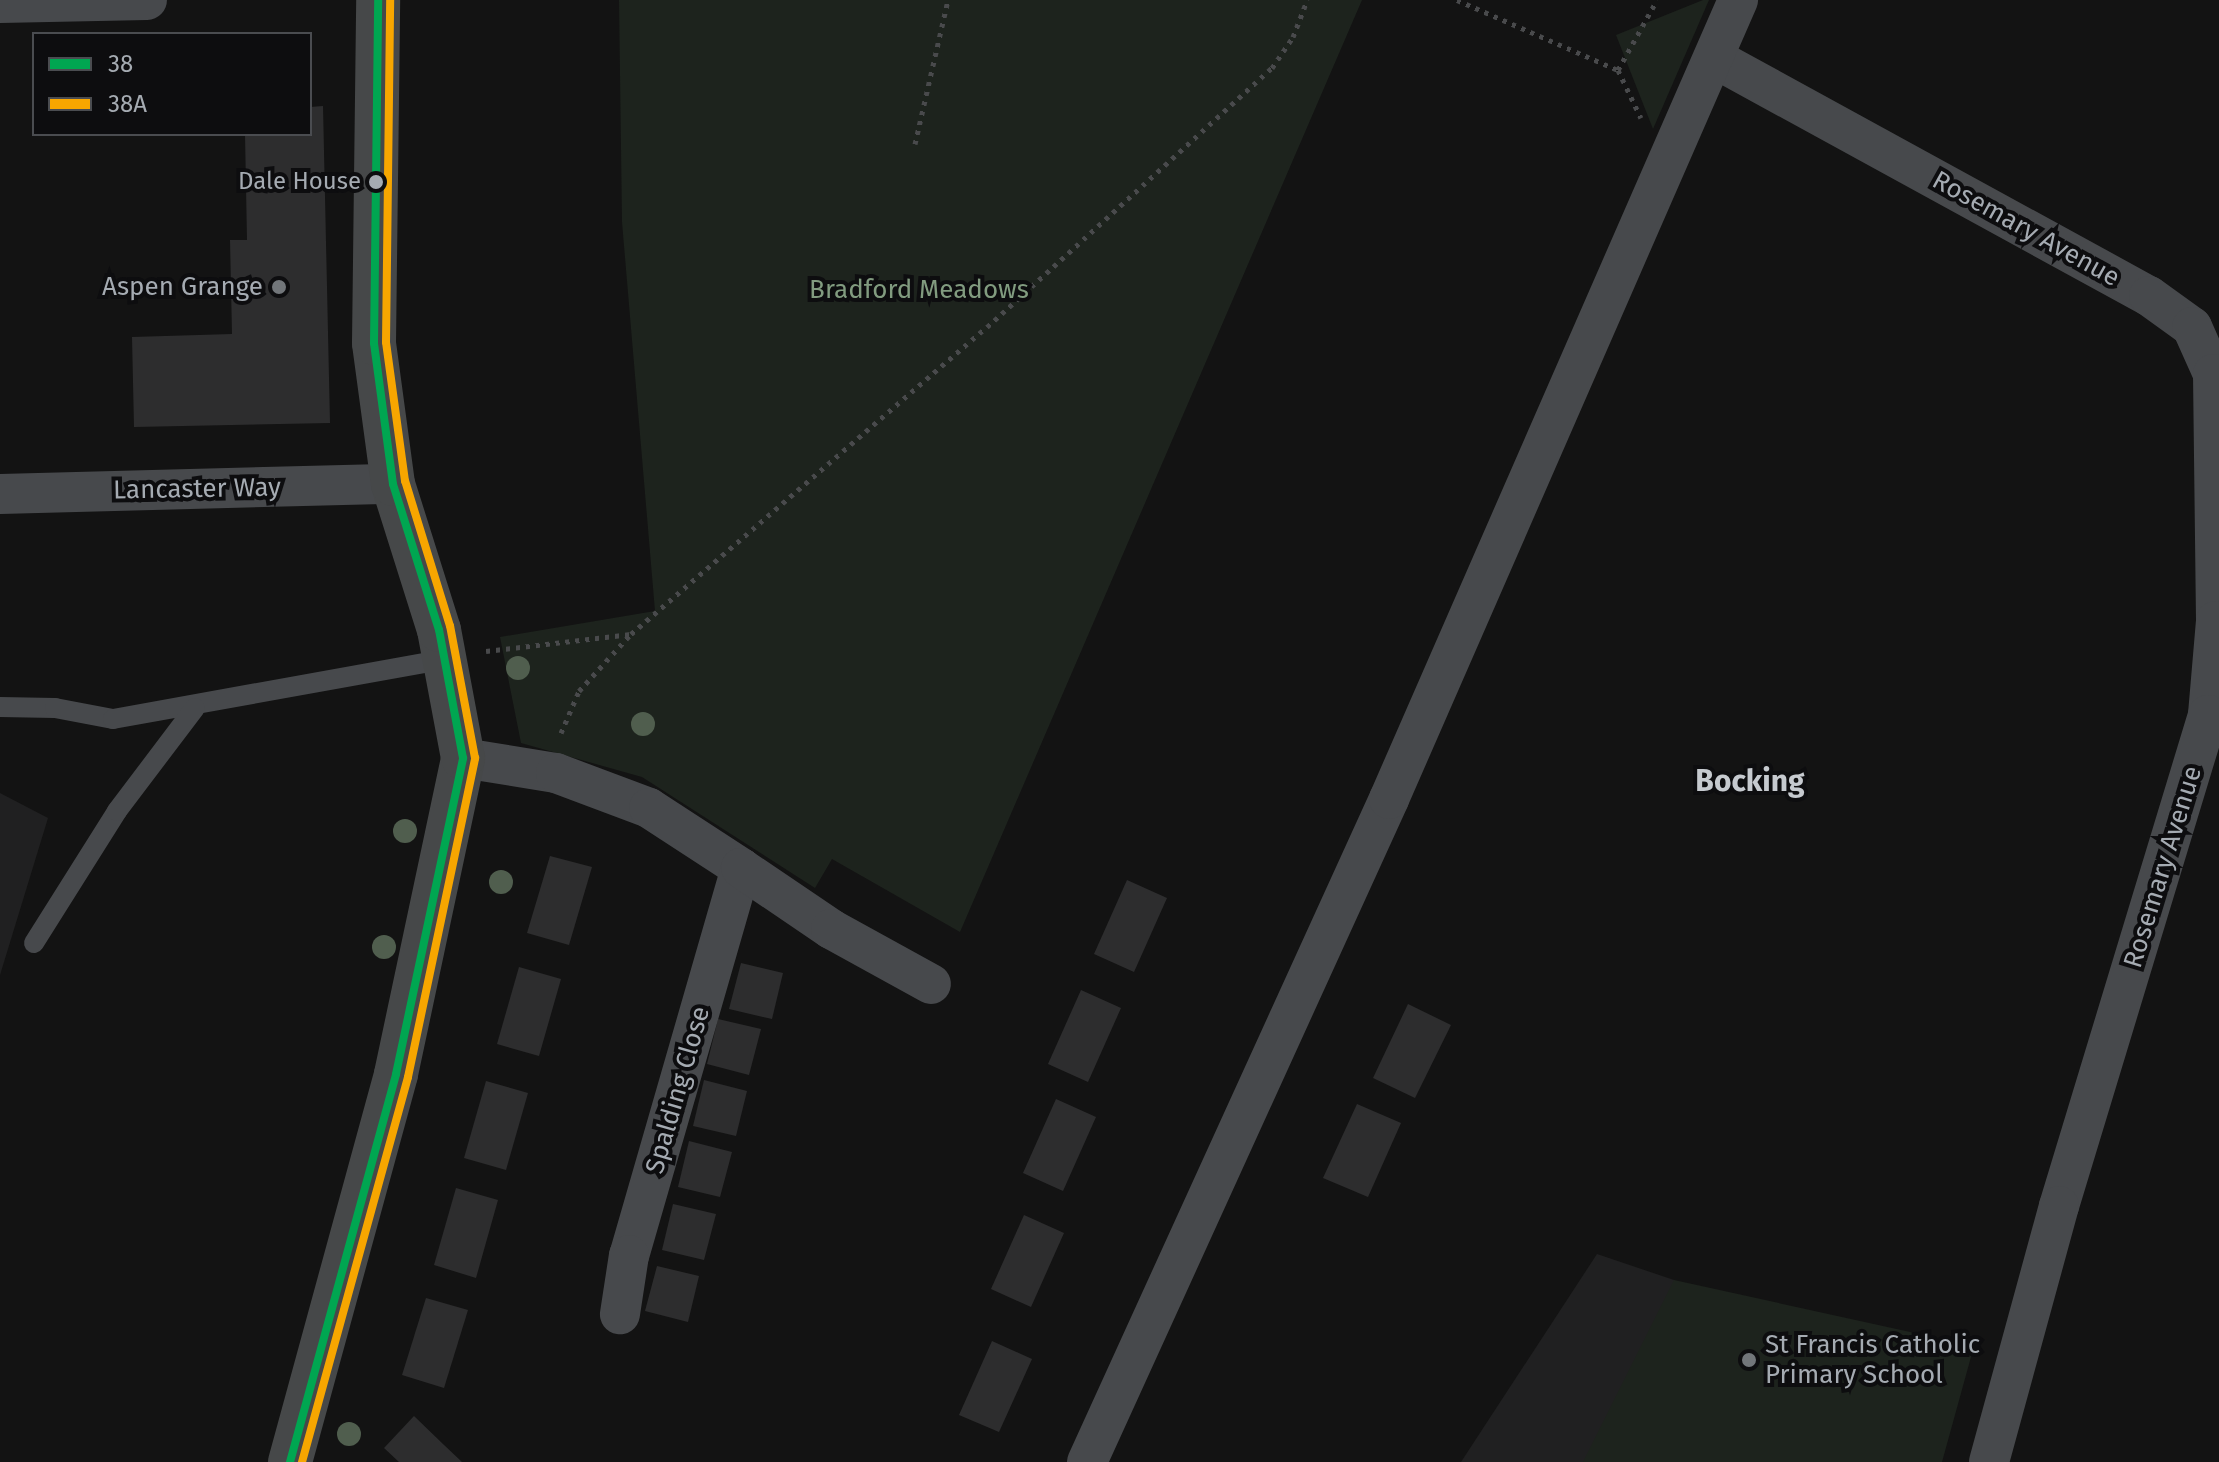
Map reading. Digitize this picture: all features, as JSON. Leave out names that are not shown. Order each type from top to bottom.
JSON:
[{"type":"street","points":[[0,3],[147,0]]},
{"type":"street","points":[[290,1462],[396,1074],[463,758],[446,659],[393,484],[374,343],[378,0]]},
{"type":"street","points":[[1087,1462],[1389,799],[1738,0]]},
{"type":"street","name":"Rosemary Avenue","points":[[1714,58],[2149,296],[2192,327],[2213,374],[2216,621],[2208,715],[2059,1206],[1989,1462]]},
{"type":"street","name":"Lancaster Way","points":[[0,494],[393,484]]},
{"type":"street","points":[[463,758],[556,773],[649,808],[831,929],[931,984]]},
{"type":"street","name":"Spalding Close","points":[[620,1314],[629,1255],[741,868]]},
{"type":"lane","points":[[0,707],[55,708],[113,719],[195,708],[446,659]]},
{"type":"lane","points":[[34,943],[117,811],[195,708]]},
{"type":"path","points":[[915,144],[948,0]]},
{"type":"path","points":[[556,773],[563,720],[579,691],[631,634],[987,327],[1272,68],[1293,37],[1307,0]]},
{"type":"path","points":[[1457,0],[1618,70],[1657,0]]},
{"type":"path","points":[[446,659],[607,633],[631,634]]},
{"type":"shaded area","points":[[0,793],[48,818],[0,975]]},
{"type":"shaded area","name":"St Francis Catholic Primary School","points":[[1597,1254],[1674,1280],[1942,1462],[1461,1462]]},
{"type":"green space","name":"Bradford Meadows","points":[[619,0],[1362,0],[960,932],[832,859],[815,888],[642,777],[521,743],[500,637],[655,611],[622,222]]},
{"type":"green space","points":[[1709,0],[1653,129],[1616,35]]},
{"type":"green space","name":"St Francis Catholic Primary School","points":[[1674,1280],[1974,1346],[1942,1462],[1583,1462]]},
{"type":"building","name":"Aspen Grange","points":[[323,106],[330,423],[134,427],[132,337],[232,334],[230,240],[247,240],[245,136],[312,136],[312,107]]},
{"type":"building","points":[[550,856],[592,867],[569,945],[527,933]]},
{"type":"building","points":[[1127,880],[1167,898],[1134,972],[1094,954]]},
{"type":"building","points":[[741,963],[783,973],[772,1019],[729,1009]]},
{"type":"building","points":[[519,967],[561,979],[539,1056],[497,1044]]},
{"type":"building","points":[[1081,990],[1121,1008],[1088,1082],[1048,1064]]},
{"type":"building","points":[[1408,1004],[1451,1025],[1415,1098],[1373,1078]]},
{"type":"building","points":[[718,1019],[761,1029],[749,1075],[707,1064]]},
{"type":"building","points":[[704,1080],[747,1091],[736,1136],[693,1126]]},
{"type":"building","points":[[486,1081],[528,1093],[506,1170],[464,1158]]},
{"type":"building","points":[[1056,1099],[1096,1117],[1063,1191],[1023,1173]]},
{"type":"building","points":[[1357,1104],[1401,1123],[1368,1197],[1323,1178]]},
{"type":"building","points":[[689,1141],[732,1152],[720,1197],[678,1187]]},
{"type":"building","points":[[456,1188],[498,1200],[476,1278],[434,1265]]},
{"type":"building","points":[[673,1204],[716,1214],[704,1260],[662,1250]]},
{"type":"building","points":[[1024,1215],[1064,1233],[1031,1307],[991,1289]]},
{"type":"building","points":[[657,1266],[699,1276],[688,1322],[645,1311]]},
{"type":"building","points":[[426,1298],[468,1310],[444,1388],[402,1375]]},
{"type":"building","points":[[992,1341],[1032,1359],[999,1432],[959,1415]]},
{"type":"building","points":[[414,1416],[462,1462],[399,1462],[384,1448]]},
{"type":"transit line","name":"38","points":[[290,1462],[396,1074],[463,758],[439,630],[393,484],[374,343],[378,0]]},
{"type":"transit line","name":"38A","points":[[302,1462],[408,1077],[475,758],[450,626],[405,481],[386,342],[390,0]]},
{"type":"place","name":"Dale House","points":[[376,182]]},
{"type":"place","name":"Aspen Grange","points":[[279,287]]},
{"type":"place","name":"St Francis Catholic Primary School","points":[[1749,1360]]},
{"type":"district","name":"Bocking","points":[[1750,781]]}]
